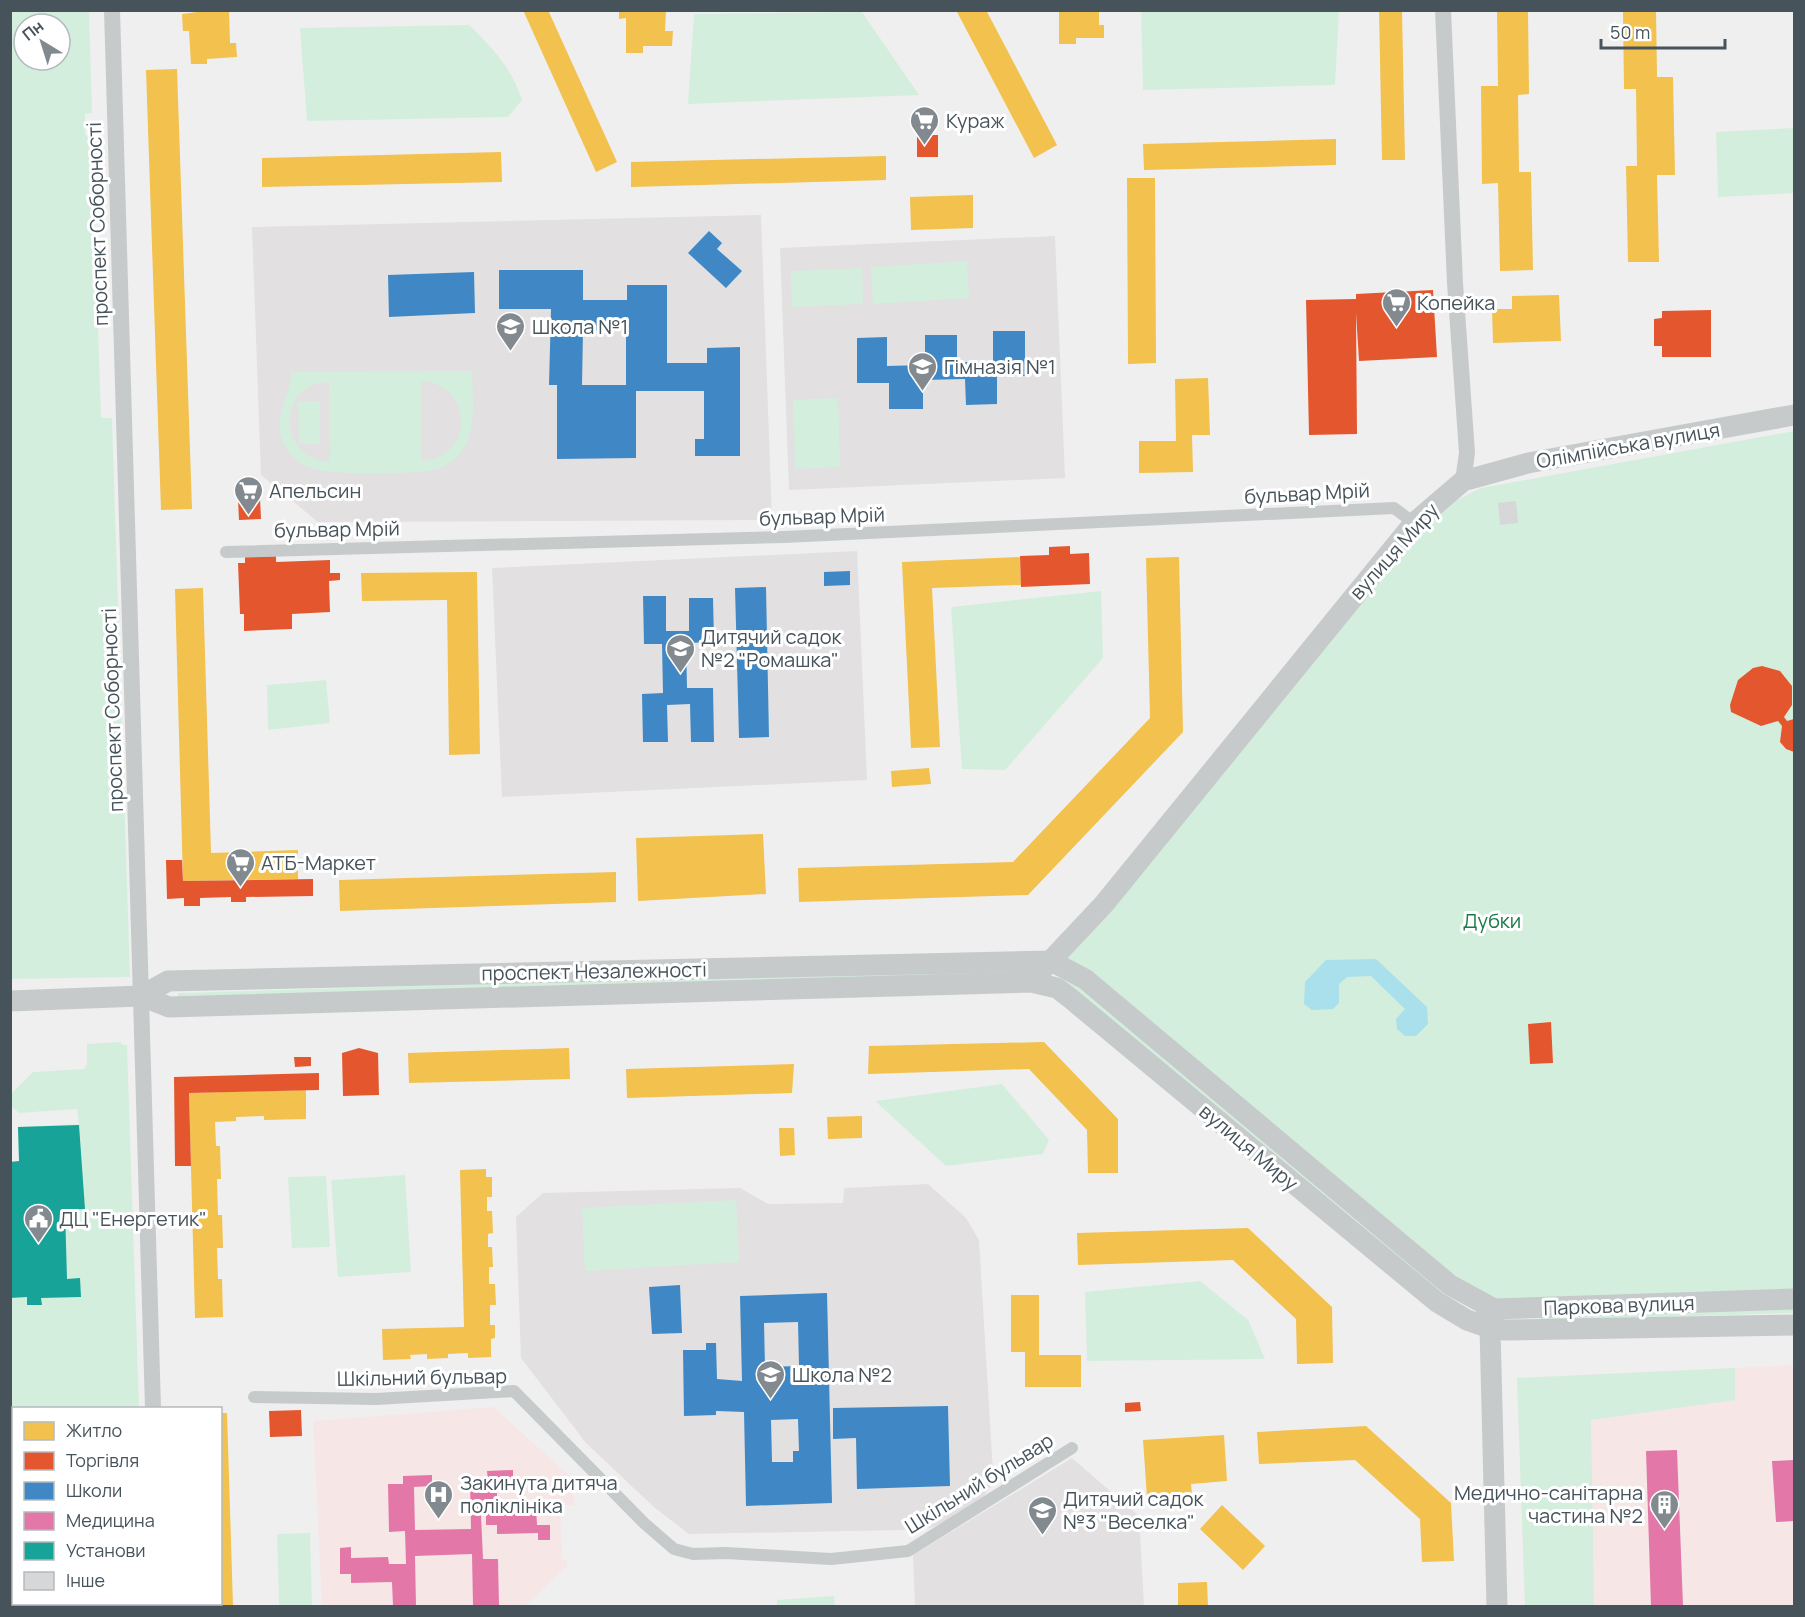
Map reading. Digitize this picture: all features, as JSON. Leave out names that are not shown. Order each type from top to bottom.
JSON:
[{"type":"street","name":"проспект Соборності","points":[[112,10],[153,1407]]},
{"type":"street","points":[[1443,10],[1455,283],[1467,453],[1463,481]]},
{"type":"street","name":"Олімпійська вулиця","points":[[1463,481],[1528,463],[1794,415]]},
{"type":"street","name":"вулиця Миру","points":[[1031,982],[1104,904],[1414,523],[1463,481]]},
{"type":"street","name":"бульвар Мрій","points":[[226,552],[784,537],[1394,508],[1414,523]]},
{"type":"street","name":"проспект Незалежності","points":[[141,996],[168,981],[1051,961]]},
{"type":"street","name":"вулиця Миру","points":[[1051,961],[1085,979],[1450,1285]]},
{"type":"street","name":"проспект Незалежності","points":[[10,1001],[141,996],[169,1007],[1031,982]]},
{"type":"street","name":"вулиця Миру","points":[[1031,982],[1058,988],[1437,1302],[1467,1320],[1490,1329]]},
{"type":"street","name":"Паркова вулиця","points":[[1450,1285],[1494,1309],[1794,1299]]},
{"type":"street","points":[[1482,1303],[1490,1329],[1497,1606]]},
{"type":"street","name":"Паркова вулиця","points":[[1490,1329],[1537,1331],[1794,1325]]},
{"type":"street","name":"Шкільний бульвар","points":[[254,1397],[376,1399],[514,1391],[644,1523],[674,1549],[693,1554],[726,1553],[831,1559],[908,1551],[1072,1448]]},
{"type":"shaded area","name":"Школа №1","points":[[761,215],[772,520],[318,522],[261,475],[252,227]]},
{"type":"shaded area","name":"Гімназія №1","points":[[1055,236],[1065,478],[789,490],[780,248]]},
{"type":"shaded area","name":"Дитячий садок №2 \"Ромашка\"","points":[[857,551],[867,780],[502,797],[492,568]]},
{"type":"shaded area","name":"Школа №2","points":[[928,1184],[966,1218],[979,1240],[993,1473],[990,1487],[981,1501],[931,1528],[689,1534],[655,1508],[586,1443],[521,1358],[516,1217],[543,1193],[740,1188],[768,1204],[843,1203],[844,1188]]},
{"type":"shaded area","points":[[1794,1365],[1794,1606],[1525,1606],[1517,1378]]},
{"type":"shaded area","name":"Закинута дитяча поліклініка","points":[[493,1407],[570,1476],[575,1505],[560,1505],[562,1559],[567,1560],[567,1566],[525,1606],[322,1606],[313,1421]]},
{"type":"shaded area","name":"Дитячий садок №3 \"Веселка\"","points":[[1072,1458],[1139,1516],[1144,1606],[915,1606],[913,1555]]},
{"type":"green space","points":[[10,11],[89,11],[92,113],[85,114],[85,135],[92,136],[101,418],[112,418],[130,977],[11,979]]},
{"type":"green space","points":[[1141,11],[1339,11],[1335,85],[1143,90]]},
{"type":"green space","points":[[862,12],[919,95],[688,104],[694,14]]},
{"type":"green space","points":[[469,25],[507,67],[517,88],[522,100],[508,117],[307,121],[300,28]]},
{"type":"green space","points":[[1794,128],[1794,193],[1718,197],[1716,132]]},
{"type":"green space","points":[[967,261],[969,298],[873,304],[871,267]]},
{"type":"green space","points":[[862,268],[863,304],[792,307],[791,271]]},
{"type":"green space","points":[[472,371],[473,412],[467,442],[452,461],[432,470],[350,473],[308,467],[290,454],[280,432],[281,415],[291,372]],"holes":[[[421,381],[438,385],[451,394],[459,407],[461,421],[459,435],[452,447],[439,457],[422,461]],[[329,382],[330,462],[311,457],[299,447],[292,434],[290,420],[292,406],[300,394],[312,385]]]},
{"type":"green space","points":[[838,398],[840,467],[795,469],[793,400]]},
{"type":"green space","points":[[298,401],[320,401],[320,444],[299,444]]},
{"type":"green space","name":"Дубки","points":[[1794,431],[1794,1290],[1498,1299],[1470,1288],[1066,960],[1428,523],[1457,500],[1481,488]]},
{"type":"green space","points":[[1101,591],[1103,658],[1005,770],[962,769],[951,607]]},
{"type":"green space","points":[[326,680],[330,723],[268,730],[267,685]]},
{"type":"green space","points":[[999,969],[999,976],[178,1001],[178,993]]},
{"type":"green space","points":[[1067,975],[1440,1284],[1435,1290],[1062,981]]},
{"type":"green space","points":[[121,1042],[127,1045],[139,1407],[12,1407],[12,1605],[145,1606],[11,1606],[10,1162],[19,1161],[18,1127],[79,1124],[77,1109],[19,1113],[10,1105],[11,1094],[33,1072],[84,1069],[87,1064],[87,1044]]},
{"type":"green space","points":[[1002,1084],[1049,1140],[1043,1154],[946,1166],[875,1101]]},
{"type":"green space","points":[[405,1175],[411,1272],[338,1277],[331,1180]]},
{"type":"green space","points":[[326,1176],[330,1247],[292,1248],[288,1177]]},
{"type":"green space","points":[[736,1200],[739,1262],[585,1271],[582,1208]]},
{"type":"green space","points":[[1200,1281],[1248,1320],[1265,1359],[1087,1361],[1085,1292]]},
{"type":"green space","points":[[1794,1306],[1794,1313],[1539,1321],[1539,1314]]},
{"type":"green space","points":[[1735,1368],[1735,1400],[1591,1420],[1594,1605],[1525,1606],[1517,1378]]},
{"type":"green space","points":[[310,1533],[312,1606],[279,1606],[277,1534]]},
{"type":"green space","points":[[834,1596],[835,1606],[777,1606],[777,1600]]},
{"type":"water","points":[[1376,959],[1427,1007],[1428,1024],[1416,1036],[1405,1036],[1397,1029],[1396,1019],[1405,1009],[1371,976],[1347,977],[1339,984],[1339,1003],[1333,1009],[1312,1010],[1304,1004],[1305,982],[1326,960]]},
{"type":"building: Житло","points":[[229,10],[230,43],[236,43],[237,57],[207,59],[207,64],[191,64],[189,31],[183,31],[182,14]]},
{"type":"building: Житло","points":[[523,10],[548,10],[617,162],[596,172]]},
{"type":"building: Житло","points":[[619,10],[666,10],[665,31],[673,31],[672,46],[643,46],[643,53],[626,53],[626,18],[619,19]]},
{"type":"building: Житло","points":[[956,10],[986,10],[1057,145],[1034,158]]},
{"type":"building: Житло","points":[[1059,10],[1099,10],[1099,25],[1104,25],[1104,38],[1076,38],[1076,44],[1059,44]]},
{"type":"building: Житло","points":[[1379,10],[1402,10],[1405,160],[1382,160]]},
{"type":"building: Житло","points":[[1497,10],[1528,10],[1529,94],[1518,95],[1519,172],[1531,172],[1533,270],[1500,271],[1498,183],[1482,184],[1481,86],[1498,86]]},
{"type":"building: Житло","points":[[1623,10],[1656,10],[1657,77],[1673,77],[1675,175],[1657,175],[1659,262],[1628,262],[1626,166],[1637,166],[1636,89],[1624,89]]},
{"type":"building: Житло","points":[[177,69],[192,509],[161,510],[146,70]]},
{"type":"building: Житло","points":[[1336,139],[1336,165],[1144,170],[1143,144]]},
{"type":"building: Житло","points":[[501,152],[502,182],[262,187],[262,158]]},
{"type":"building: Житло","points":[[886,156],[886,180],[631,187],[631,162]]},
{"type":"building: Житло","points":[[1127,178],[1155,178],[1156,363],[1128,364]]},
{"type":"building: Житло","points":[[973,195],[973,228],[911,230],[910,197]]},
{"type":"building: Житло","points":[[1559,295],[1561,341],[1493,343],[1492,309],[1512,309],[1512,296]]},
{"type":"building: Житло","points":[[1208,378],[1210,435],[1192,435],[1193,472],[1139,473],[1139,441],[1176,441],[1175,379]]},
{"type":"building: Житло","points":[[1020,557],[1021,585],[932,588],[940,747],[911,748],[902,562]]},
{"type":"building: Житло","points":[[1179,557],[1183,732],[1028,895],[799,902],[798,868],[1013,862],[1150,718],[1146,558]]},
{"type":"building: Житло","points":[[477,572],[480,754],[449,755],[447,600],[362,601],[361,573]]},
{"type":"building: Житло","points":[[203,588],[211,853],[298,850],[298,879],[183,881],[175,589]]},
{"type":"building: Житло","points":[[929,768],[931,784],[892,787],[891,771]]},
{"type":"building: Житло","points":[[763,834],[766,894],[638,901],[636,838]]},
{"type":"building: Житло","points":[[616,872],[616,902],[340,911],[339,880]]},
{"type":"building: Житло","points":[[1044,1042],[1118,1119],[1118,1173],[1088,1173],[1087,1130],[1029,1069],[868,1074],[869,1046]]},
{"type":"building: Житло","points":[[569,1048],[570,1079],[409,1083],[408,1053]]},
{"type":"building: Житло","points":[[794,1064],[792,1093],[627,1098],[626,1069]]},
{"type":"building: Житло","points":[[306,1090],[306,1119],[264,1120],[264,1116],[236,1117],[236,1121],[215,1122],[216,1146],[220,1146],[221,1179],[217,1179],[218,1215],[222,1215],[223,1248],[217,1248],[218,1279],[222,1279],[223,1317],[195,1318],[189,1093]]},
{"type":"building: Житло","points":[[862,1116],[862,1138],[828,1139],[827,1117]]},
{"type":"building: Житло","points":[[779,1128],[794,1128],[795,1155],[780,1156]]},
{"type":"building: Житло","points":[[486,1169],[486,1177],[492,1177],[492,1197],[487,1197],[487,1211],[492,1211],[493,1233],[488,1234],[488,1247],[492,1247],[493,1267],[489,1267],[489,1284],[495,1284],[496,1305],[490,1305],[490,1325],[495,1325],[495,1338],[491,1339],[491,1357],[468,1358],[468,1353],[448,1354],[448,1358],[427,1359],[427,1354],[410,1355],[411,1359],[383,1360],[382,1329],[464,1327],[460,1170]]},
{"type":"building: Житло","points":[[1248,1228],[1332,1307],[1333,1363],[1297,1364],[1296,1319],[1233,1260],[1078,1265],[1077,1233]]},
{"type":"building: Житло","points":[[1011,1295],[1039,1295],[1039,1355],[1081,1355],[1081,1387],[1025,1387],[1025,1352],[1011,1352]]},
{"type":"building: Житло","points":[[222,1413],[227,1413],[233,1606],[202,1606],[222,1605]]},
{"type":"building: Житло","points":[[1366,1426],[1451,1503],[1454,1561],[1422,1562],[1420,1519],[1355,1460],[1259,1464],[1257,1432]]},
{"type":"building: Житло","points":[[1224,1435],[1227,1481],[1191,1484],[1192,1494],[1147,1497],[1143,1440]]},
{"type":"building: Житло","points":[[1222,1505],[1265,1546],[1243,1570],[1200,1529]]},
{"type":"building: Житло","points":[[1207,1582],[1208,1606],[1178,1606],[1178,1583]]},
{"type":"building: Торгівля","points":[[917,135],[938,135],[938,157],[917,157]]},
{"type":"building: Торгівля","points":[[1433,290],[1437,357],[1359,361],[1356,313],[1357,434],[1309,435],[1306,300],[1356,299],[1356,294]]},
{"type":"building: Торгівля","points":[[1711,310],[1711,357],[1662,357],[1662,346],[1654,346],[1654,319],[1662,318],[1662,311]]},
{"type":"building: Торгівля","points":[[260,498],[261,519],[239,520],[238,499]]},
{"type":"building: Торгівля","points":[[1070,546],[1070,554],[1089,553],[1090,584],[1021,587],[1020,556],[1049,555],[1049,547]]},
{"type":"building: Торгівля","points":[[276,556],[276,562],[330,560],[330,573],[340,573],[340,580],[329,581],[330,612],[292,614],[292,629],[244,631],[244,614],[240,614],[238,563],[245,563],[245,557]]},
{"type":"building: Торгівля","points":[[1762,666],[1780,671],[1792,686],[1792,705],[1784,717],[1787,721],[1794,719],[1794,752],[1786,749],[1780,742],[1782,726],[1778,721],[1761,726],[1731,712],[1730,705],[1738,680],[1753,668]]},
{"type":"building: Торгівля","name":"АТБ-Маркет","points":[[166,860],[182,860],[183,881],[313,879],[313,896],[246,897],[246,902],[231,902],[231,897],[200,898],[200,906],[184,906],[184,898],[167,899]]},
{"type":"building: Торгівля","points":[[1551,1022],[1553,1063],[1530,1064],[1528,1024]]},
{"type":"building: Торгівля","points":[[359,1048],[378,1053],[379,1095],[343,1096],[342,1053]]},
{"type":"building: Торгівля","points":[[294,1057],[311,1057],[311,1066],[295,1067]]},
{"type":"building: Торгівля","points":[[319,1073],[319,1090],[189,1093],[191,1166],[175,1166],[174,1077]]},
{"type":"building: Торгівля","points":[[1140,1402],[1141,1411],[1125,1412],[1125,1403]]},
{"type":"building: Торгівля","points":[[301,1410],[302,1436],[270,1437],[269,1411]]},
{"type":"building: Школи","points":[[709,231],[722,243],[717,249],[742,271],[726,288],[688,253]]},
{"type":"building: Школи","points":[[499,270],[583,270],[583,300],[627,300],[627,285],[667,285],[667,363],[707,363],[707,348],[740,347],[740,456],[695,456],[695,439],[704,439],[704,391],[636,391],[636,458],[557,459],[557,385],[549,385],[551,309],[499,309]],"holes":[[[626,330],[626,385],[582,385],[583,331]]]},
{"type":"building: Школи","points":[[474,272],[475,313],[389,317],[388,275]]},
{"type":"building: Школи","points":[[993,331],[1025,331],[1025,376],[997,376],[997,404],[966,405],[965,379],[923,380],[923,409],[889,409],[889,383],[857,383],[857,338],[887,337],[887,366],[925,365],[925,335],[957,335],[957,362],[993,362]]},
{"type":"building: Школи","points":[[850,571],[850,585],[824,586],[824,572]]},
{"type":"building: Школи","points":[[766,587],[769,737],[739,738],[735,588]]},
{"type":"building: Школи","points":[[643,596],[666,596],[666,631],[689,631],[689,598],[713,598],[714,642],[686,643],[687,688],[713,688],[714,742],[691,742],[690,704],[667,705],[668,742],[643,742],[642,694],[663,693],[662,644],[644,644]]},
{"type":"building: Школи","points":[[680,1285],[682,1333],[652,1334],[649,1287]]},
{"type":"building: Школи","points":[[827,1293],[832,1503],[746,1506],[744,1412],[716,1411],[716,1415],[684,1416],[683,1350],[706,1350],[706,1343],[716,1343],[717,1379],[742,1381],[740,1296]],"holes":[[[798,1322],[799,1366],[765,1367],[764,1323]],[[798,1419],[799,1451],[793,1451],[793,1462],[772,1462],[771,1420]]]},
{"type":"building: Школи","points":[[948,1406],[950,1486],[857,1489],[856,1438],[833,1439],[833,1408]]},
{"type":"building: Медицина","name":"Медично-санітарна частина №2","points":[[1677,1450],[1683,1606],[1651,1606],[1646,1451]]},
{"type":"building: Медицина","points":[[1794,1460],[1794,1521],[1776,1522],[1772,1461]]},
{"type":"building: Медицина","points":[[513,1470],[513,1484],[497,1484],[497,1508],[536,1507],[537,1525],[550,1525],[550,1540],[538,1540],[538,1533],[497,1534],[497,1525],[486,1525],[486,1515],[481,1515],[483,1559],[498,1559],[499,1606],[473,1606],[472,1554],[415,1556],[416,1606],[393,1606],[392,1582],[351,1583],[351,1574],[340,1574],[340,1548],[351,1547],[351,1558],[388,1557],[389,1564],[406,1564],[405,1531],[389,1532],[388,1484],[403,1484],[403,1476],[432,1475],[432,1486],[414,1487],[415,1530],[471,1529],[470,1481],[488,1481],[487,1471]]},
{"type":"building: Установи","name":"ДЦ \"Енергетик\"","points":[[79,1125],[85,1209],[65,1210],[67,1279],[80,1278],[81,1297],[41,1298],[42,1305],[27,1305],[27,1297],[10,1298],[10,1162],[19,1161],[18,1127]]},
{"type":"building: Інше","points":[[1516,501],[1518,523],[1500,525],[1498,503]]},
{"type":"place","name":"Кураж","points":[[925,146]]},
{"type":"place","name":"Копейка","points":[[1396,328]]},
{"type":"place","name":"Школа №1","points":[[511,352]]},
{"type":"place","name":"Гімназія №1","points":[[923,392]]},
{"type":"place","name":"Апельсин","points":[[248,516]]},
{"type":"place","name":"Дитячий садок №2 \"Ромашка\"","points":[[680,674]]},
{"type":"place","name":"АТБ-Маркет","points":[[240,888]]},
{"type":"place","name":"ДЦ \"Енергетик\"","points":[[38,1244]]},
{"type":"place","name":"Школа №2","points":[[771,1400]]},
{"type":"place","name":"Закинута дитяча поліклініка","points":[[439,1520]]},
{"type":"place","name":"Медично-санітарна частина №2","points":[[1664,1530]]},
{"type":"place","name":"Дитячий садок №3 \"Веселка\"","points":[[1042,1536]]}]
